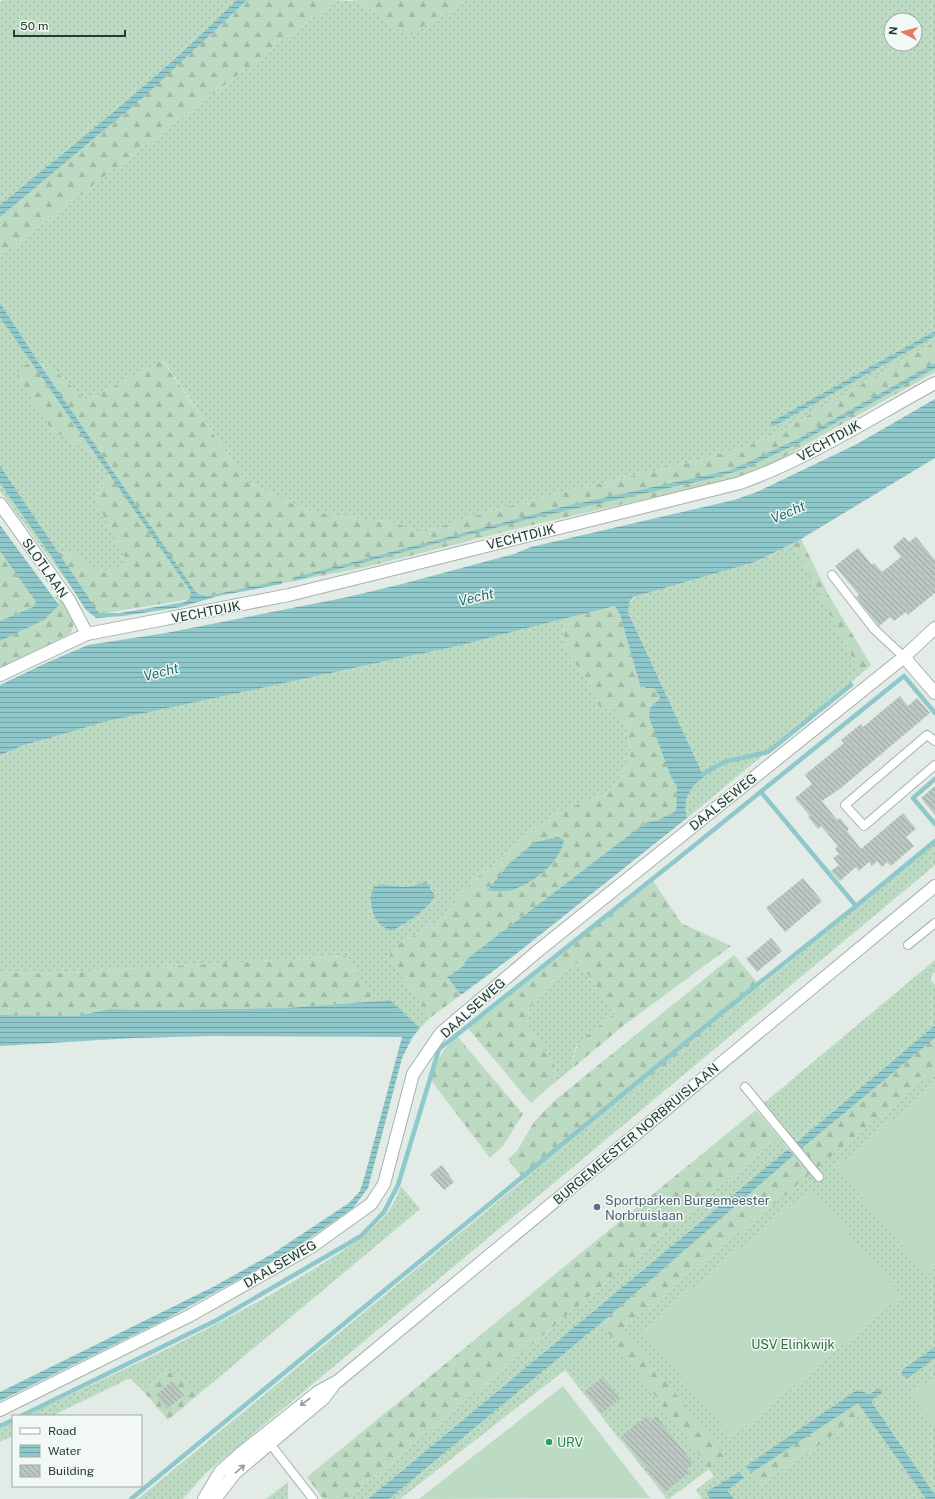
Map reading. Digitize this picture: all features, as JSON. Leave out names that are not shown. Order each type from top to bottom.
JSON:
[{"type":"street","name":"VECHTDIJK","points":[[0,675],[87,634],[289,595],[740,483],[776,470],[814,451],[935,383]]},
{"type":"street","name":"SLOTLAAN","points":[[0,504],[68,600],[87,634]]},
{"type":"street","name":"DAALSEWEG","points":[[0,1410],[192,1315],[312,1247],[371,1204],[384,1184],[413,1074],[441,1033],[539,950],[904,657],[935,628]]},
{"type":"street","points":[[904,657],[935,693]]},
{"type":"street","name":"BURGEMEESTER NORBRUISLAAN","points":[[215,1499],[235,1473],[267,1438],[318,1392],[338,1381],[935,886]]},
{"type":"street","name":"BURGEMEESTER NORBRUISLAAN","points":[[204,1499],[220,1472],[267,1438]]},
{"type":"lane","points":[[832,575],[874,629],[904,657]]},
{"type":"lane","points":[[935,741],[927,735],[845,805],[864,826],[935,765]]},
{"type":"lane","points":[[908,945],[935,923]]},
{"type":"lane","points":[[745,1087],[819,1177]]},
{"type":"lane","points":[[267,1438],[313,1499]]},
{"type":"green space","points":[[4,0],[239,0],[166,67],[0,207],[0,2]]},
{"type":"green space","points":[[239,0],[336,0],[0,256],[0,207],[166,67]]},
{"type":"green space","points":[[336,0],[359,2],[407,36],[468,0],[935,0],[935,342],[774,435],[704,459],[526,502],[473,516],[421,533],[394,522],[336,516],[301,508],[246,481],[163,360],[86,401],[53,368],[26,364],[51,429],[112,465],[111,474],[94,497],[128,562],[105,572],[91,567],[77,555],[60,552],[47,555],[0,491],[0,256]]},
{"type":"green space","points":[[350,0],[468,0],[407,36],[359,2]]},
{"type":"green space","points":[[935,342],[935,372],[762,469],[734,479],[532,525],[362,568],[248,590],[93,615],[47,555],[60,552],[77,555],[91,567],[105,572],[127,562],[94,497],[111,474],[112,465],[51,429],[17,376],[26,364],[53,368],[86,401],[162,360],[246,481],[301,508],[336,516],[394,522],[421,533],[499,509],[704,459],[757,442],[774,435]]},
{"type":"green space","points":[[801,539],[828,594],[871,665],[861,674],[793,543]]},
{"type":"green space","points":[[793,543],[861,674],[687,818],[686,800],[688,794],[704,777],[628,611],[629,603],[636,596],[755,562]]},
{"type":"green space","points":[[0,551],[36,602],[33,607],[0,621]]},
{"type":"green space","points":[[60,595],[69,609],[73,619],[70,634],[0,668],[0,641],[44,620],[59,602],[54,597]]},
{"type":"green space","points":[[615,606],[620,615],[640,685],[646,688],[654,688],[660,698],[653,705],[671,777],[677,787],[676,811],[658,820],[645,823],[468,958],[462,967],[447,977],[461,995],[431,1017],[390,960],[390,949],[438,921],[473,881],[552,815],[604,794],[618,781],[631,754],[627,725],[614,708],[600,708],[587,679],[563,647],[564,619]]},
{"type":"green space","points":[[564,619],[563,647],[587,679],[600,708],[614,708],[627,725],[631,754],[618,781],[604,794],[552,815],[473,881],[438,921],[390,949],[390,960],[431,1017],[420,1028],[390,1000],[374,1001],[346,956],[37,974],[0,971],[0,755],[71,730],[145,711],[361,667]],"holes":[[[380,884],[406,887],[415,884],[431,888],[435,895],[422,911],[409,921],[391,931],[374,916],[370,905],[371,898]]]},
{"type":"green space","points":[[935,843],[935,865],[205,1474],[183,1499],[138,1499],[524,1180]]},
{"type":"green space","points":[[652,879],[681,923],[731,946],[623,1026],[574,1067],[576,1050],[580,1043],[586,1036],[615,1013],[579,962],[560,975],[550,983],[533,1003],[529,1014],[528,1024],[533,1035],[553,1060],[555,1073],[554,1083],[531,1103],[467,1027]]},
{"type":"green space","points":[[734,955],[761,987],[524,1180],[508,1159],[517,1151],[534,1122],[553,1102]]},
{"type":"green space","points":[[346,956],[374,1001],[288,1008],[155,1010],[110,1009],[76,1016],[0,1015],[0,971],[37,974]]},
{"type":"green space","points":[[935,960],[935,972],[931,979],[935,985],[935,1025],[796,1143],[763,1104]]},
{"type":"green space","points":[[579,962],[615,1013],[576,1047],[573,1057],[574,1067],[554,1083],[555,1073],[553,1060],[533,1035],[528,1024],[529,1013],[533,1003],[541,993],[561,975]]},
{"type":"green space","points":[[457,1036],[523,1114],[503,1146],[490,1158],[430,1079],[440,1056]]},
{"type":"green space","points":[[935,1038],[935,1071],[817,1168],[801,1149]]},
{"type":"green space","name":"USV Elinkwijk","points":[[935,1050],[935,1499],[732,1499],[707,1495],[710,1499],[702,1499],[696,1490],[714,1476],[709,1469],[667,1499],[565,1370],[400,1499],[389,1499],[601,1323],[801,1149]]},
{"type":"green space","points":[[935,1084],[935,1269],[927,1276],[836,1167]]},
{"type":"green space","points":[[756,1110],[779,1137],[348,1499],[323,1499],[307,1477]]},
{"type":"green space","points":[[779,1137],[788,1149],[368,1499],[348,1499]]},
{"type":"green space","points":[[794,1155],[810,1174],[623,1329],[726,1456],[709,1468],[601,1323]]},
{"type":"green space","points":[[401,1186],[420,1209],[199,1394],[181,1377],[167,1372],[143,1391],[130,1378],[54,1415],[27,1415],[192,1337],[313,1270],[337,1255],[371,1229],[388,1212]]},
{"type":"green space","points":[[811,1188],[902,1296],[732,1438],[642,1330]]},
{"type":"green space","points":[[167,1372],[181,1377],[199,1394],[168,1420],[143,1391]]},
{"type":"green space","points":[[935,1376],[935,1428],[910,1393]]},
{"type":"green space","name":"URV","points":[[563,1386],[650,1498],[419,1499]]},
{"type":"green space","points":[[858,1403],[866,1412],[773,1477],[759,1484],[751,1473]]},
{"type":"green space","points":[[12,1422],[12,1436],[0,1442],[0,1428]]},
{"type":"green space","points":[[288,1482],[288,1499],[266,1499]]},
{"type":"water","points":[[237,0],[247,0],[146,95],[0,217],[0,205],[151,80]]},
{"type":"water","points":[[0,303],[40,365],[198,594],[208,596],[282,580],[282,584],[218,596],[181,607],[123,616],[96,618],[86,610],[50,554],[0,483],[0,466],[99,613],[120,613],[185,602],[190,598],[191,592],[0,317]]},
{"type":"water","points":[[935,331],[935,336],[774,426],[771,426],[771,422]]},
{"type":"water","points":[[935,363],[935,368],[797,444],[741,470],[709,479],[529,519],[293,581],[292,578],[562,507],[731,470],[800,438]]},
{"type":"water","name":"Vecht","points":[[935,399],[935,458],[801,539],[755,562],[633,597],[629,603],[628,612],[704,777],[688,794],[686,800],[687,818],[516,954],[461,995],[447,977],[462,967],[468,958],[645,823],[658,820],[676,811],[677,787],[671,777],[649,717],[650,708],[660,698],[654,688],[646,688],[640,685],[620,615],[615,606],[457,646],[107,721],[25,745],[0,755],[0,685],[88,645],[166,633],[343,598],[514,554],[531,547],[734,500],[757,492],[857,444]]},
{"type":"water","points":[[0,525],[59,605],[44,620],[0,641],[0,621],[33,607],[36,602],[0,551]]},
{"type":"water","points":[[558,837],[564,840],[562,848],[558,856],[539,876],[523,886],[512,890],[487,891],[509,864],[535,842]]},
{"type":"water","points":[[426,882],[435,895],[428,905],[416,916],[391,931],[385,928],[376,919],[371,907],[371,895],[373,888],[380,884],[406,887]]},
{"type":"water","points":[[390,1000],[420,1028],[412,1038],[402,1058],[368,1188],[353,1208],[294,1249],[166,1319],[0,1401],[0,1392],[213,1287],[272,1254],[349,1203],[360,1191],[402,1037],[211,1036],[134,1038],[0,1046],[0,1015],[76,1016],[110,1009],[155,1010],[288,1008]]},
{"type":"water","points":[[935,1025],[935,1038],[801,1149],[796,1143]]},
{"type":"water","points":[[788,1149],[794,1155],[601,1323],[389,1499],[368,1499]]},
{"type":"water","points":[[935,1347],[935,1358],[908,1378],[902,1376],[902,1370]]},
{"type":"water","points":[[878,1388],[882,1390],[881,1394],[873,1399],[872,1403],[935,1495],[935,1499],[926,1499],[858,1403],[751,1473],[746,1466],[857,1390],[870,1394]]},
{"type":"water","points":[[739,1472],[744,1478],[727,1490],[734,1499],[710,1499],[707,1495],[708,1491]]},
{"type":"building","points":[[904,537],[909,542],[916,537],[935,560],[935,593],[908,615],[906,612],[894,621],[890,617],[879,626],[856,597],[859,595],[835,566],[858,548],[872,565],[874,563],[882,572],[901,557],[893,547]]},
{"type":"building","points":[[900,696],[908,706],[917,698],[930,713],[841,788],[822,801],[837,820],[840,818],[849,829],[847,831],[861,849],[903,813],[916,829],[906,837],[914,846],[891,866],[887,862],[882,867],[877,861],[872,866],[869,862],[859,871],[856,867],[840,881],[831,871],[839,865],[833,858],[839,854],[835,849],[838,846],[821,826],[818,829],[808,817],[810,816],[795,798],[812,784],[805,775],[807,773],[844,743],[841,740],[861,724],[863,727]]},
{"type":"building","points":[[935,786],[935,815],[921,798]]},
{"type":"building","points":[[803,878],[822,901],[785,932],[766,908]]},
{"type":"building","points":[[771,938],[782,951],[757,972],[746,959]]},
{"type":"building","points":[[442,1165],[454,1182],[444,1190],[430,1174]]},
{"type":"building","points":[[603,1377],[620,1399],[602,1413],[585,1391]]},
{"type":"building","points":[[172,1381],[184,1395],[167,1409],[156,1395]]},
{"type":"building","points":[[647,1416],[650,1421],[656,1416],[693,1463],[687,1468],[690,1472],[665,1492],[621,1436]]},
{"type":"waterway","points":[[23,1415],[217,1320],[361,1236],[384,1212],[398,1185],[439,1049],[904,676],[935,713]]},
{"type":"waterway","points":[[703,774],[724,762],[768,752],[851,685]]},
{"type":"waterway","points":[[935,779],[913,798],[935,824]]},
{"type":"waterway","points":[[761,792],[856,906]]},
{"type":"waterway","points":[[131,1499],[724,1011],[935,841]]},
{"type":"waterway","points":[[0,1426],[12,1420]]},
{"type":"place","name":"Sportparken Burgemeester Norbruislaan","points":[[597,1207]]},
{"type":"place","name":"URV","points":[[549,1442]]}]
